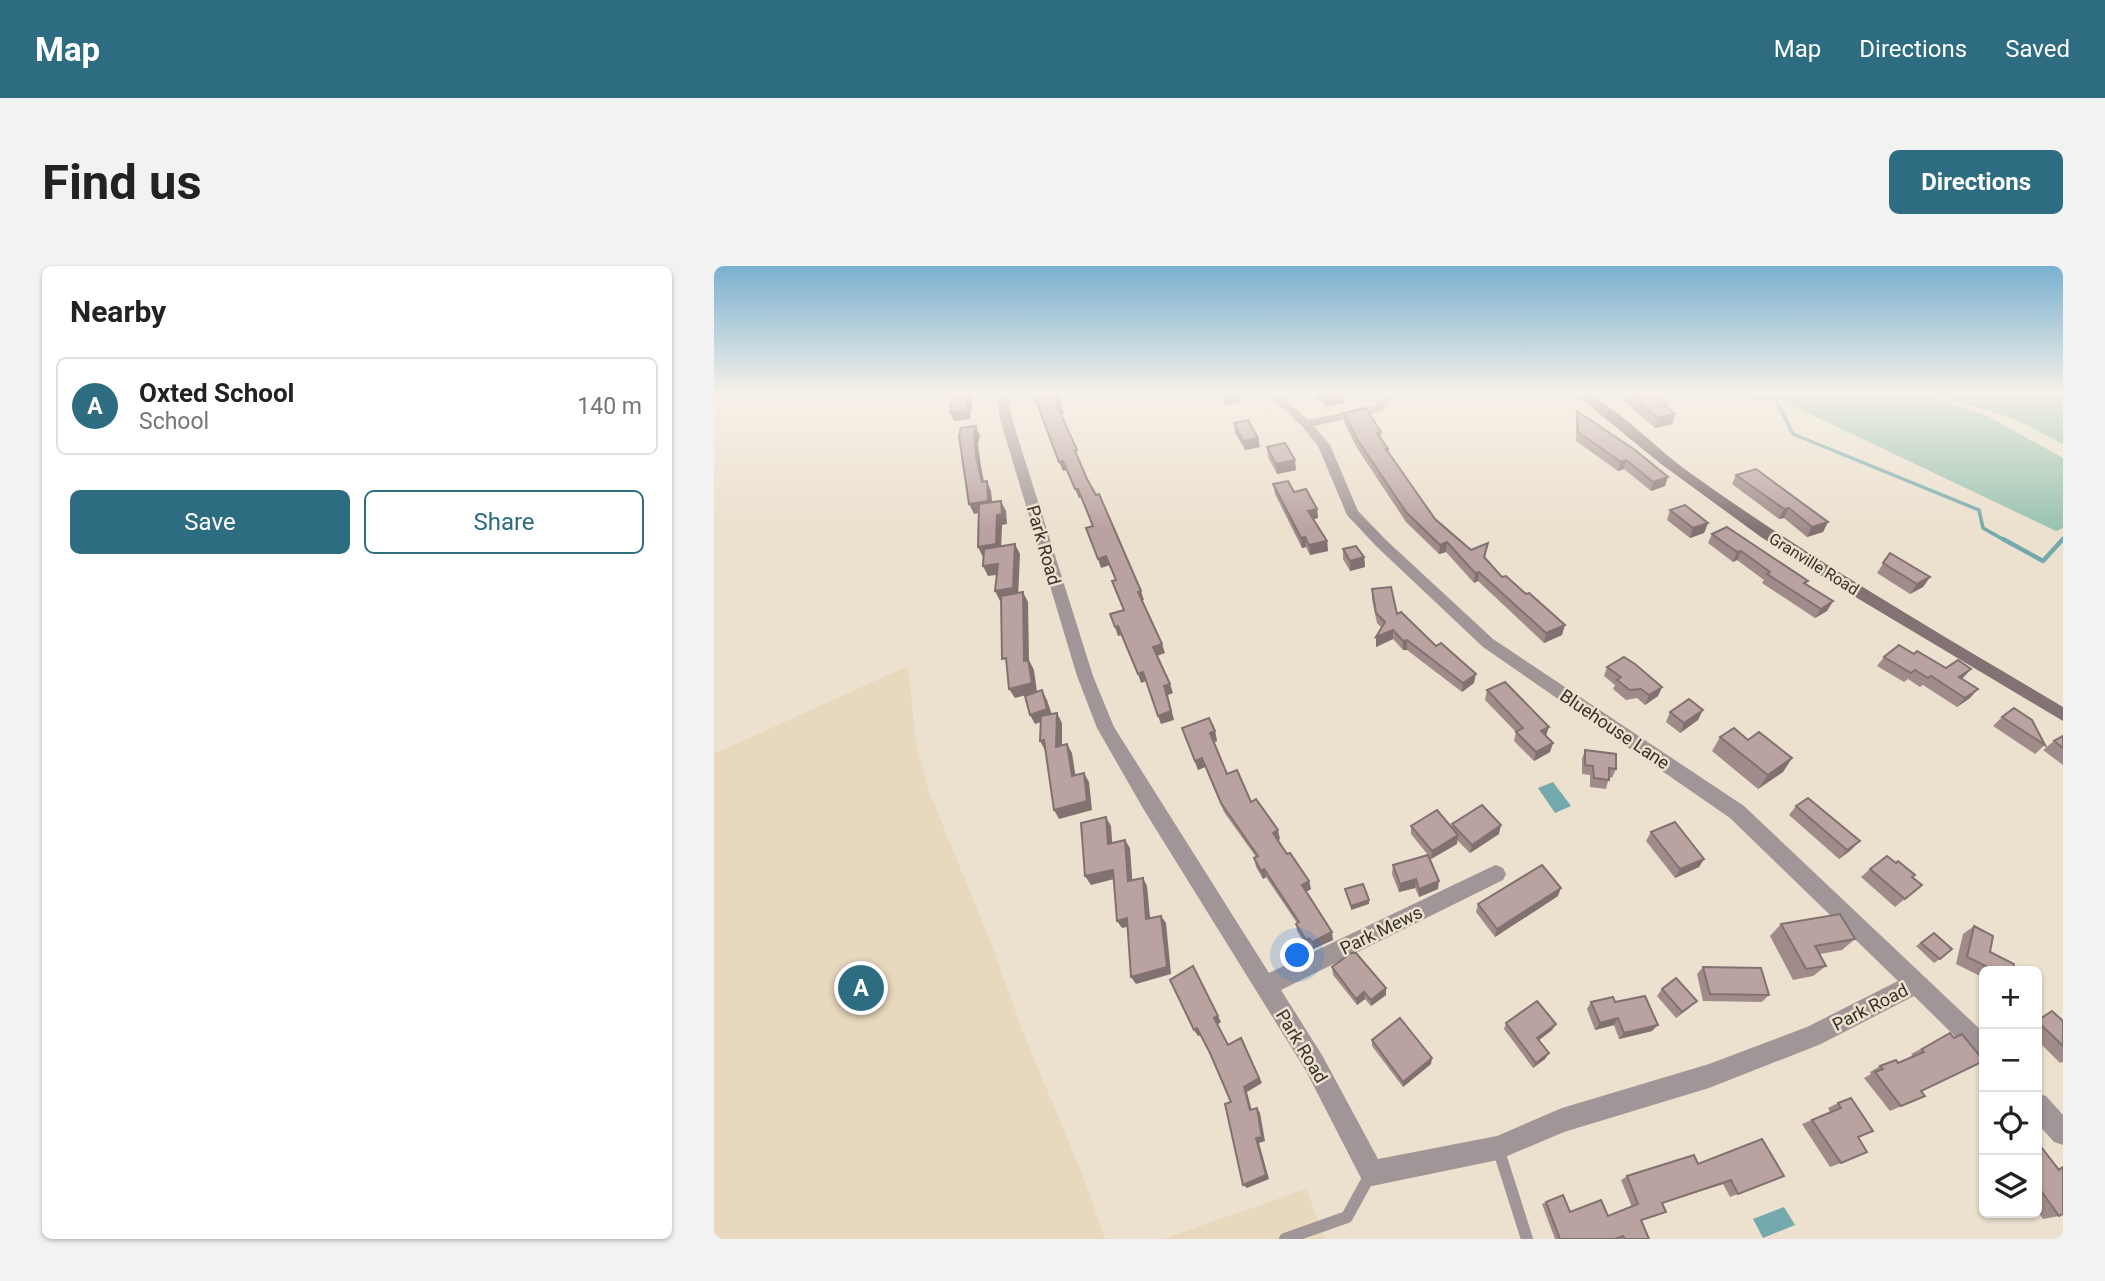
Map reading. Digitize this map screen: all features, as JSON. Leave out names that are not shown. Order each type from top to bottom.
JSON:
[{"type":"street","name":"Park Road","points":[[1012,438],[1046,547],[1055,586],[1085,676],[1106,728],[1151,805],[1314,1063],[1372,1173],[1498,1148],[1562,1120],[1668,1090],[1813,1036],[1917,983]]},
{"type":"street","name":"Bluehouse Lane","points":[[1318,438],[1336,469],[1340,487],[1352,512],[1381,543],[1488,643],[1737,812],[1979,1044]]},
{"type":"street","name":"Granville Road","points":[[1638,438],[1677,470],[1776,541],[2063,715]]},
{"type":"street","name":"Park Mews","points":[[1266,986],[1496,874]]},
{"type":"street","points":[[2042,1110],[2063,1133]]},
{"type":"lane","points":[[1498,1148],[1527,1239]]},
{"type":"lane","points":[[1285,1239],[1347,1217],[1372,1173]]},
{"type":"shaded area","points":[[908,666],[916,743],[928,789],[992,946],[1022,1030],[1081,1171],[1105,1239],[714,1239],[714,754]]},
{"type":"shaded area","points":[[1306,1189],[1326,1239],[1163,1239]]},
{"type":"green space","points":[[1861,438],[2028,438],[2063,458],[2063,528],[2056,531]]},
{"type":"water","points":[[1553,782],[1571,806],[1555,813],[1538,788]]},
{"type":"water","points":[[1784,1207],[1795,1225],[1763,1238],[1753,1219]]},
{"type":"building","points":[[959,438],[974,438],[982,482],[987,481],[988,501],[969,504]]},
{"type":"building","points":[[1050,438],[1072,438],[1087,479],[1096,495],[1099,494],[1162,644],[1153,647],[1170,684],[1164,686],[1171,711],[1158,716],[1143,672],[1138,674],[1118,626],[1115,627],[1110,614],[1124,610],[1112,581],[1116,580],[1106,556],[1098,559],[1086,528],[1093,526],[1078,489],[1075,489],[1063,461],[1059,462]]},
{"type":"building","points":[[1381,438],[1435,519],[1471,550],[1488,543],[1484,557],[1502,577],[1506,576],[1526,594],[1529,593],[1565,625],[1546,633],[1479,572],[1475,573],[1447,542],[1440,545],[1406,512],[1357,439]]},
{"type":"building","points":[[1587,438],[1618,438],[1668,477],[1653,482],[1626,460],[1621,462]]},
{"type":"building","points":[[1285,443],[1295,460],[1276,464],[1267,447]]},
{"type":"building","points":[[1756,469],[1828,522],[1812,527],[1789,508],[1784,509],[1736,475]]},
{"type":"building","points":[[1288,481],[1294,492],[1306,489],[1317,509],[1308,511],[1327,541],[1309,545],[1305,537],[1301,538],[1273,484]]},
{"type":"building","points":[[1001,501],[1002,514],[997,515],[996,544],[978,547],[979,504]]},
{"type":"building","points":[[1685,505],[1708,523],[1693,528],[1670,510]]},
{"type":"building","points":[[1727,527],[1833,601],[1821,609],[1767,574],[1770,572],[1741,551],[1737,552],[1712,534]]},
{"type":"building","points":[[1015,544],[1013,588],[995,591],[998,564],[983,566],[984,549]]},
{"type":"building","points":[[1356,546],[1364,557],[1350,561],[1343,549]]},
{"type":"building","points":[[1890,553],[1930,577],[1917,584],[1883,563]]},
{"type":"building","points":[[1391,587],[1397,614],[1401,612],[1436,646],[1441,643],[1476,674],[1463,683],[1407,640],[1403,641],[1393,630],[1376,637],[1385,622],[1376,613],[1372,589]]},
{"type":"building","points":[[1023,592],[1024,661],[1028,660],[1032,683],[1009,689],[1006,658],[1002,659],[1001,596]]},
{"type":"building","points":[[1899,645],[1914,654],[1917,651],[1946,668],[1958,660],[1971,669],[1959,677],[1978,689],[1965,698],[1931,676],[1928,678],[1915,670],[1911,673],[1884,657]]},
{"type":"building","points":[[1624,657],[1662,687],[1649,695],[1641,689],[1630,690],[1617,680],[1621,677],[1607,667]]},
{"type":"building","points":[[1505,682],[1549,727],[1541,731],[1553,743],[1536,752],[1516,732],[1523,728],[1487,690]]},
{"type":"building","points":[[1042,690],[1047,709],[1030,715],[1025,696]]},
{"type":"building","points":[[1689,699],[1703,710],[1684,723],[1670,712]]},
{"type":"building","points":[[2014,708],[2032,720],[2045,745],[2002,717]]},
{"type":"building","points":[[1057,713],[1056,747],[1067,744],[1072,776],[1084,773],[1087,801],[1054,810],[1044,740],[1040,741],[1041,716]]},
{"type":"building","points":[[1209,718],[1215,731],[1210,733],[1227,774],[1237,770],[1251,802],[1256,799],[1278,830],[1273,833],[1309,881],[1302,885],[1332,932],[1312,942],[1309,938],[1306,940],[1296,924],[1299,922],[1264,869],[1261,871],[1254,858],[1258,856],[1221,803],[1202,758],[1195,761],[1182,728]]},
{"type":"building","points":[[1734,728],[1748,740],[1759,732],[1792,758],[1768,775],[1720,737]]},
{"type":"building","points":[[2063,736],[2063,748],[2054,741]]},
{"type":"building","points":[[1585,750],[1616,754],[1616,769],[1609,768],[1609,780],[1594,778],[1593,766],[1585,765]]},
{"type":"building","points":[[1808,798],[1860,841],[1847,850],[1796,806]]},
{"type":"building","points":[[1482,805],[1501,825],[1472,845],[1452,824]]},
{"type":"building","points":[[1437,810],[1458,835],[1432,851],[1411,826]]},
{"type":"building","points":[[1106,817],[1108,844],[1125,840],[1128,881],[1143,878],[1146,919],[1161,916],[1167,967],[1131,977],[1127,918],[1117,921],[1113,870],[1085,876],[1081,823]]},
{"type":"building","points":[[1675,822],[1704,859],[1680,869],[1651,832]]},
{"type":"building","points":[[1428,855],[1439,881],[1419,889],[1416,879],[1400,884],[1393,865]]},
{"type":"building","points":[[1887,856],[1915,875],[1912,877],[1922,885],[1905,899],[1870,869]]},
{"type":"building","points":[[1542,865],[1561,888],[1497,929],[1478,904]]},
{"type":"building","points":[[1363,884],[1369,900],[1351,906],[1345,889]]},
{"type":"building","points":[[1840,914],[1855,939],[1815,946],[1826,966],[1806,969],[1781,924]]},
{"type":"building","points":[[1974,926],[1993,936],[1990,952],[2014,966],[1986,966],[1967,957]]},
{"type":"building","points":[[1934,933],[1952,949],[1940,959],[1921,943]]},
{"type":"building","points":[[1351,953],[1356,953],[1386,988],[1371,1000],[1364,992],[1356,999],[1332,967]]},
{"type":"building","points":[[1193,966],[1218,1016],[1214,1018],[1228,1045],[1241,1038],[1259,1078],[1244,1087],[1250,1110],[1257,1108],[1262,1137],[1256,1138],[1266,1175],[1243,1185],[1225,1104],[1231,1102],[1210,1053],[1197,1028],[1194,1030],[1170,980]]},
{"type":"building","points":[[1703,967],[1761,968],[1769,995],[1710,994]]},
{"type":"building","points":[[1676,978],[1697,1001],[1682,1012],[1662,989]]},
{"type":"building","points":[[1645,996],[1658,1025],[1624,1033],[1618,1018],[1600,1023],[1591,1002],[1613,997],[1615,1002]]},
{"type":"building","points":[[1537,1001],[1556,1024],[1537,1038],[1549,1053],[1536,1063],[1506,1023]]},
{"type":"building","points":[[2052,1011],[2063,1021],[2063,1046],[2042,1026],[2042,1018]]},
{"type":"building","points":[[1400,1018],[1432,1058],[1403,1082],[1372,1040]]},
{"type":"building","points":[[1950,1033],[1954,1038],[1962,1034],[1979,1055],[1979,1063],[1921,1091],[1925,1096],[1901,1106],[1875,1072],[1883,1069],[1880,1066],[1896,1060],[1898,1063],[1924,1052],[1922,1049]]},
{"type":"building","points":[[1851,1098],[1873,1131],[1858,1137],[1867,1152],[1841,1163],[1812,1120],[1841,1108],[1838,1103]]},
{"type":"building","points":[[1762,1139],[1784,1176],[1738,1194],[1731,1180],[1662,1203],[1666,1212],[1641,1220],[1649,1239],[1625,1239],[1623,1236],[1615,1239],[1560,1239],[1546,1202],[1563,1195],[1570,1212],[1601,1200],[1608,1216],[1638,1204],[1627,1176],[1694,1155],[1698,1164]]},
{"type":"building","points":[[2042,1148],[2059,1170],[2063,1167],[2063,1214],[2059,1216],[2042,1192]]},
{"type":"waterway","points":[[1804,438],[1979,510],[1983,528],[2006,541]]},
{"type":"waterway","points":[[2003,539],[2043,561],[2063,539]]},
{"type":"place","name":"Oxted School","points":[[861,988]]}]
